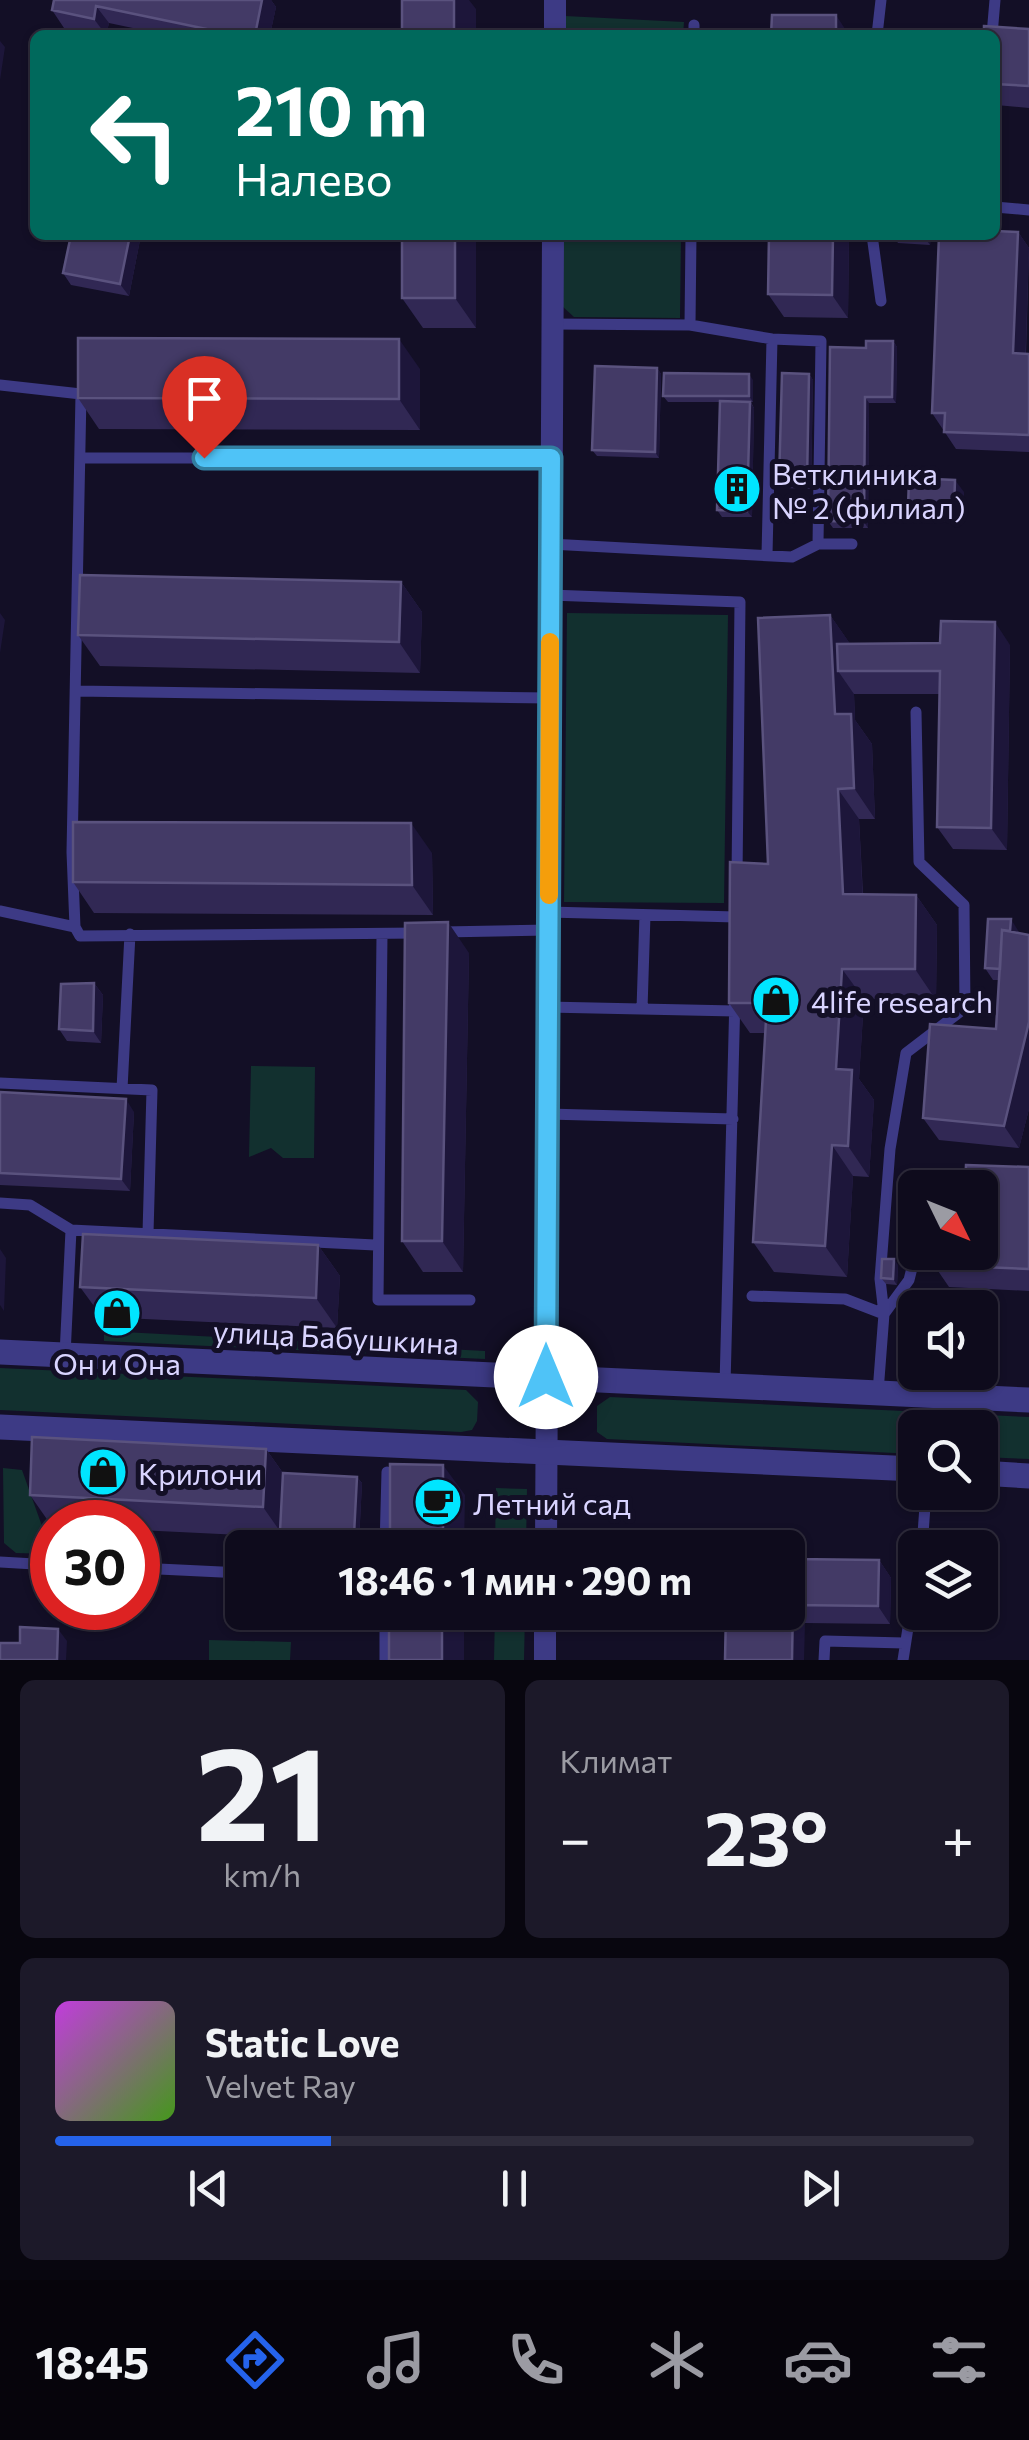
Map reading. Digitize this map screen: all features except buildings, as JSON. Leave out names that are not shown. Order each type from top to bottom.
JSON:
[{"type":"street","points":[[555,0],[555,30]]},
{"type":"street","points":[[546,1530],[553,240]]},
{"type":"street","name":"улица Бабушкина","points":[[0,1352],[1029,1400]]},
{"type":"street","points":[[0,1427],[898,1469]]},
{"type":"street","points":[[998,1474],[1029,1476]]},
{"type":"street","points":[[545,1630],[545,1660]]},
{"type":"lane","points":[[878,30],[881,0]]},
{"type":"lane","points":[[992,30],[995,0]]},
{"type":"lane","points":[[1000,207],[1029,210]]},
{"type":"lane","points":[[690,325],[691,240]]},
{"type":"lane","points":[[873,240],[882,300]]},
{"type":"lane","points":[[552,324],[690,325],[821,341],[818,544]]},
{"type":"lane","points":[[768,555],[772,338]]},
{"type":"lane","points":[[0,384],[82,394],[72,852],[75,927],[80,936],[382,934],[736,903]]},
{"type":"lane","points":[[80,458],[551,458]]},
{"type":"lane","points":[[550,544],[792,556],[818,544],[852,544]]},
{"type":"lane","points":[[550,595],[740,602],[736,932]]},
{"type":"lane","points":[[77,691],[550,698]]},
{"type":"lane","points":[[878,1393],[884,1314],[880,1279],[890,1150],[906,1053],[965,1008],[964,905],[919,862],[916,712]]},
{"type":"lane","points":[[0,911],[75,927]]},
{"type":"lane","points":[[642,1009],[644,914]]},
{"type":"lane","points":[[122,1089],[130,934]]},
{"type":"lane","points":[[382,934],[378,1300],[470,1300]]},
{"type":"lane","points":[[725,1385],[735,979]]},
{"type":"lane","points":[[547,1008],[735,1011]]},
{"type":"lane","points":[[0,1083],[152,1090],[148,1233]]},
{"type":"lane","points":[[547,1114],[733,1118]]},
{"type":"lane","points":[[0,1204],[30,1205],[71,1230],[376,1246]]},
{"type":"lane","points":[[65,1356],[71,1230]]},
{"type":"lane","points":[[884,1314],[909,1280],[912,1270]]},
{"type":"lane","points":[[752,1296],[845,1300],[884,1314]]},
{"type":"lane","points":[[386,1530],[387,1472]]},
{"type":"lane","points":[[0,1562],[30,1564]]},
{"type":"lane","points":[[160,1569],[225,1572]]},
{"type":"lane","points":[[385,1630],[385,1660]]},
{"type":"lane","points":[[903,1660],[906,1630]]},
{"type":"lane","points":[[824,1660],[825,1641],[904,1643]]},
{"type":"green space","points":[[565,16],[684,22],[683,30],[565,30]]},
{"type":"green space","points":[[563,240],[681,240],[680,318],[574,317],[562,306]]},
{"type":"green space","points":[[567,613],[728,615],[724,903],[564,902]]},
{"type":"green space","points":[[251,1066],[315,1067],[314,1158],[283,1158],[271,1148],[249,1157]]},
{"type":"green space","points":[[104,1331],[485,1351],[485,1359],[104,1341]]},
{"type":"green space","points":[[0,1368],[466,1390],[478,1402],[477,1421],[472,1430],[461,1432],[0,1410]]},
{"type":"green space","points":[[610,1397],[898,1411],[898,1453],[607,1439],[597,1432],[597,1406]]},
{"type":"green space","points":[[998,1416],[1029,1417],[1029,1459],[998,1458]]},
{"type":"green space","points":[[3,1468],[22,1470],[33,1500],[30,1553],[16,1553],[4,1543]]},
{"type":"green space","points":[[496,1488],[527,1489],[526,1530],[495,1530]]},
{"type":"green space","points":[[495,1630],[525,1630],[524,1660],[494,1660]]},
{"type":"green space","points":[[209,1640],[291,1642],[290,1660],[209,1660]]},
{"type":"slow traffic","points":[[549,895],[550,642]]},
{"type":"place","name":"Ветклиника № 2 (филиал)","points":[[737,489]]},
{"type":"place","name":"4life research","points":[[776,1000]]},
{"type":"place","name":"Он и Она","points":[[117,1313]]},
{"type":"place","name":"Крилони","points":[[103,1472]]},
{"type":"place","name":"Летний сад","points":[[438,1502]]},
{"type":"route","points":[[204,458],[551,458],[546,1377]]}]
